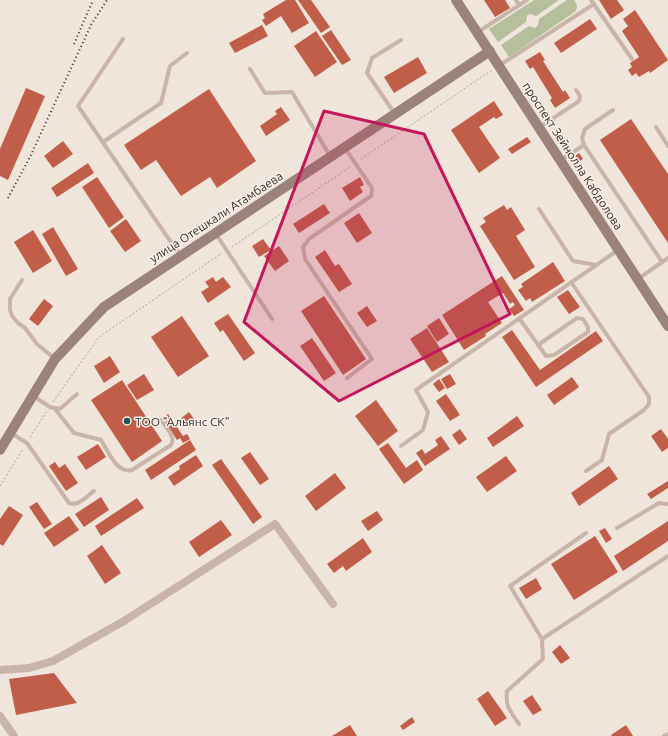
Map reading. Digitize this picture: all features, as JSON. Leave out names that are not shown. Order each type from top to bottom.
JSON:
[{"type":"street","name":"проспект Зейнолла Кабдолова","points":[[456,0],[668,326]]},
{"type":"street","name":"улица Отешкали Атамбаева","points":[[0,450],[55,359],[104,307],[490,51]]},
{"type":"street","points":[[0,670],[29,668],[53,661],[124,621],[275,524],[333,604]]},
{"type":"street","points":[[0,716],[14,736]]},
{"type":"lane","points":[[516,0],[519,5]]},
{"type":"lane","points":[[478,32],[527,0]]},
{"type":"lane","points":[[591,0],[632,59]]},
{"type":"lane","points":[[499,66],[594,4]]},
{"type":"lane","points":[[123,39],[78,106],[181,257]]},
{"type":"lane","points":[[395,114],[367,73],[372,58],[401,40]]},
{"type":"lane","points":[[103,142],[162,103],[170,66],[187,53]]},
{"type":"lane","points":[[250,69],[265,93],[292,92],[331,157]]},
{"type":"lane","points":[[540,128],[578,101],[580,96],[576,90]]},
{"type":"lane","points":[[613,110],[585,129],[582,138],[584,145],[662,262]]},
{"type":"lane","points":[[656,127],[668,146]]},
{"type":"lane","points":[[561,160],[584,145]]},
{"type":"lane","points":[[345,148],[372,188],[372,196],[309,238],[303,247],[305,259],[372,358],[347,378]]},
{"type":"lane","points":[[539,209],[574,261],[596,265]]},
{"type":"lane","points":[[216,234],[272,319]]},
{"type":"lane","points":[[402,446],[423,430],[428,412],[416,390],[618,249]]},
{"type":"lane","points":[[638,279],[668,258]]},
{"type":"lane","points":[[22,280],[10,299],[10,310],[12,316],[25,328],[37,344],[55,359]]},
{"type":"lane","points":[[571,282],[649,398],[649,404],[644,410],[609,434],[602,460],[586,471]]},
{"type":"lane","points":[[519,318],[538,345],[546,356],[554,355],[588,332],[588,328],[583,319],[577,318],[538,345]]},
{"type":"lane","points":[[55,409],[60,410],[77,394]]},
{"type":"lane","points":[[33,396],[55,409],[74,433],[101,440],[118,467],[128,471],[132,470],[171,445],[173,441],[172,437],[161,420]]},
{"type":"lane","points":[[10,433],[27,443],[69,503],[72,505],[76,504],[94,490]]},
{"type":"lane","points":[[617,528],[659,503],[668,504]]},
{"type":"lane","points":[[519,724],[508,708],[506,700],[507,691],[543,659],[542,639],[510,586],[586,533]]},
{"type":"lane","points":[[542,639],[668,556]]},
{"type":"lane","points":[[664,736],[668,734]]},
{"type":"highlighted area","points":[[324,111],[424,134],[510,314],[339,401],[244,322]]},
{"type":"green space","points":[[534,0],[559,0],[536,16],[530,14],[527,16],[526,22],[498,42],[489,29]]},
{"type":"green space","points":[[567,0],[574,0],[577,5],[576,11],[509,57],[501,45],[529,26],[535,28],[538,25],[539,19]]},
{"type":"building","points":[[286,0],[295,0],[309,23],[292,33],[281,16],[266,26],[262,20],[265,18],[263,14]]},
{"type":"building","points":[[298,0],[311,0],[330,27],[321,33]]},
{"type":"building","points":[[484,0],[505,0],[510,8],[495,17]]},
{"type":"building","points":[[599,0],[617,0],[624,10],[611,19]]},
{"type":"building","points":[[635,10],[668,60],[650,73],[649,71],[639,77],[636,73],[632,76],[628,70],[632,67],[630,63],[639,57],[622,31],[628,26],[623,19]]},
{"type":"building","points":[[590,19],[597,29],[561,53],[554,43]]},
{"type":"building","points":[[262,25],[268,36],[235,53],[229,43]]},
{"type":"building","points":[[331,30],[351,60],[342,65],[322,36]]},
{"type":"building","points":[[316,31],[337,62],[315,77],[294,46]]},
{"type":"building","points":[[540,52],[545,60],[543,61],[563,92],[565,90],[570,98],[555,108],[550,100],[552,98],[533,67],[530,69],[525,61]]},
{"type":"building","points":[[418,57],[427,73],[394,93],[384,77]]},
{"type":"building","points":[[26,88],[45,96],[8,180],[0,176],[0,149]]},
{"type":"building","points":[[209,89],[256,161],[217,188],[210,177],[181,196],[156,160],[141,170],[124,145]]},
{"type":"building","points":[[494,101],[503,115],[496,119],[494,117],[479,127],[500,158],[479,173],[451,130]]},
{"type":"building","points":[[281,107],[290,120],[266,136],[260,126],[277,114],[275,111]]},
{"type":"building","points":[[631,119],[668,174],[668,243],[600,140]]},
{"type":"building","points":[[527,137],[531,142],[512,154],[508,149]]},
{"type":"building","points":[[63,141],[73,154],[53,168],[44,156]]},
{"type":"building","points":[[579,153],[583,159],[579,162],[575,156]]},
{"type":"building","points":[[88,163],[94,173],[57,197],[51,188]]},
{"type":"building","points":[[97,177],[124,217],[109,228],[82,187]]},
{"type":"building","points":[[360,177],[364,185],[360,187],[363,192],[350,201],[342,188]]},
{"type":"building","points":[[324,204],[330,213],[299,233],[293,224]]},
{"type":"building","points":[[504,205],[507,210],[511,207],[525,230],[516,236],[535,267],[514,280],[480,226],[486,222],[483,218]]},
{"type":"building","points":[[359,213],[372,233],[357,243],[344,223]]},
{"type":"building","points":[[126,219],[141,241],[125,252],[110,231]]},
{"type":"building","points":[[53,227],[78,269],[66,276],[42,234]]},
{"type":"building","points":[[33,230],[52,261],[33,273],[14,242]]},
{"type":"building","points":[[263,239],[271,250],[259,257],[252,246]]},
{"type":"building","points":[[279,246],[289,261],[275,271],[264,256]]},
{"type":"building","points":[[325,250],[335,266],[339,264],[352,284],[339,292],[315,257]]},
{"type":"building","points":[[553,262],[565,281],[532,302],[530,298],[526,301],[518,290],[523,287],[521,284]]},
{"type":"building","points":[[502,276],[524,310],[514,316],[509,309],[515,305],[513,302],[510,304],[503,293],[488,302],[502,323],[485,334],[486,336],[464,350],[442,315]]},
{"type":"building","points":[[213,277],[216,282],[223,277],[231,287],[208,303],[201,292],[209,287],[205,282]]},
{"type":"building","points":[[568,290],[580,307],[569,314],[557,297]]},
{"type":"building","points":[[324,296],[366,359],[343,375],[301,311]]},
{"type":"building","points":[[44,299],[53,306],[38,326],[29,319]]},
{"type":"building","points":[[367,306],[377,321],[367,327],[357,313]]},
{"type":"building","points":[[228,314],[255,353],[244,361],[223,330],[220,332],[214,323]]},
{"type":"building","points":[[182,316],[209,356],[178,377],[151,337]]},
{"type":"building","points":[[439,318],[449,334],[437,342],[427,326]]},
{"type":"building","points":[[427,328],[449,362],[432,372],[410,339]]},
{"type":"building","points":[[512,330],[540,370],[596,331],[603,341],[536,387],[502,337]]},
{"type":"building","points":[[312,338],[336,373],[324,381],[300,346]]},
{"type":"building","points":[[110,356],[120,372],[104,383],[94,366]]},
{"type":"building","points":[[144,374],[154,390],[137,400],[127,385]]},
{"type":"building","points":[[450,374],[456,384],[447,389],[441,379]]},
{"type":"building","points":[[572,377],[579,387],[554,405],[547,395]]},
{"type":"building","points":[[439,379],[445,388],[439,392],[433,384]]},
{"type":"building","name":"ТОО \"Альянс СК\"","points":[[122,380],[162,441],[132,462],[91,400]]},
{"type":"building","points":[[446,394],[460,415],[450,421],[436,401]]},
{"type":"building","points":[[376,400],[398,431],[378,446],[355,416]]},
{"type":"building","points":[[189,412],[195,420],[186,427],[180,419]]},
{"type":"building","points":[[168,414],[183,436],[187,434],[190,439],[183,443],[180,438],[177,440],[163,418]]},
{"type":"building","points":[[517,416],[524,426],[493,447],[487,438]]},
{"type":"building","points":[[460,429],[467,439],[459,445],[452,435]]},
{"type":"building","points":[[661,429],[668,439],[668,448],[662,452],[651,436]]},
{"type":"building","points":[[441,436],[450,449],[425,466],[416,453],[422,449],[425,454],[438,445],[435,440]]},
{"type":"building","points":[[190,440],[196,450],[151,480],[145,470]]},
{"type":"building","points":[[388,443],[406,468],[417,460],[423,470],[404,484],[379,449]]},
{"type":"building","points":[[98,444],[106,457],[86,470],[77,457]]},
{"type":"building","points":[[250,452],[269,479],[260,485],[241,458]]},
{"type":"building","points":[[196,455],[203,466],[174,486],[168,477],[180,469],[179,466]]},
{"type":"building","points":[[506,456],[517,471],[487,492],[476,477]]},
{"type":"building","points":[[221,459],[262,517],[253,524],[212,465]]},
{"type":"building","points":[[55,462],[59,468],[65,464],[78,483],[66,491],[49,466]]},
{"type":"building","points":[[609,466],[618,479],[579,506],[571,493]]},
{"type":"building","points":[[335,473],[346,488],[316,511],[305,496]]},
{"type":"building","points":[[668,481],[668,488],[651,499],[647,494]]},
{"type":"building","points":[[101,497],[109,510],[84,527],[75,514]]},
{"type":"building","points":[[137,498],[144,508],[101,536],[95,526]]},
{"type":"building","points":[[37,502],[52,524],[44,529],[29,507]]},
{"type":"building","points":[[9,506],[23,515],[3,546],[0,544],[0,519]]},
{"type":"building","points":[[377,511],[383,520],[368,531],[361,521]]},
{"type":"building","points":[[69,516],[79,530],[54,547],[44,533]]},
{"type":"building","points":[[221,520],[232,535],[199,557],[189,542]]},
{"type":"building","points":[[668,521],[668,541],[623,571],[614,556]]},
{"type":"building","points":[[605,528],[612,539],[606,543],[599,531]]},
{"type":"building","points":[[595,536],[618,572],[574,600],[551,564]]},
{"type":"building","points":[[363,538],[372,552],[346,571],[343,566],[334,573],[327,564]]},
{"type":"building","points":[[102,545],[121,573],[105,584],[87,556]]},
{"type":"building","points":[[536,578],[542,589],[526,599],[519,588]]},
{"type":"building","points":[[560,645],[570,658],[561,664],[552,652]]},
{"type":"building","points":[[54,673],[77,703],[16,715],[9,679]]},
{"type":"building","points":[[488,691],[507,718],[495,726],[477,699]]},
{"type":"building","points":[[532,695],[542,710],[533,715],[523,701]]},
{"type":"building","points":[[412,717],[415,722],[403,730],[400,726]]},
{"type":"building","points":[[350,725],[357,736],[332,736]]},
{"type":"building","points":[[626,725],[633,736],[611,735]]},
{"type":"railway","points":[[74,44],[93,0]]},
{"type":"railway","points":[[8,198],[30,157],[91,25],[107,0]]},
{"type":"place","name":"ТОО \"Альянс СК\"","points":[[127,421]]}]
